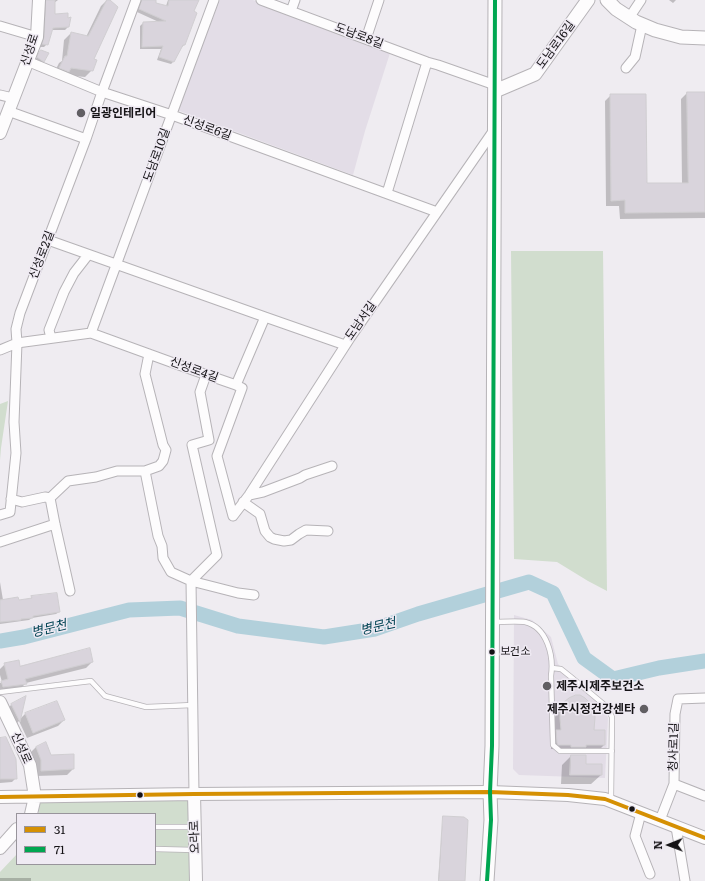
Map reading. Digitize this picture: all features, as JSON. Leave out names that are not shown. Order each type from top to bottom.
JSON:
[{"type":"main road","points":[[487,881],[491,820],[490,792],[492,746],[495,0]]},
{"type":"main road","name":"도남로16길","points":[[495,88],[535,74],[588,0]]},
{"type":"main road","points":[[607,0],[616,9],[642,25],[655,30],[681,36],[705,38]]},
{"type":"street","name":"신성로","points":[[0,133],[37,37],[39,0]]},
{"type":"street","name":"신성로2길","points":[[0,515],[10,512],[16,453],[14,422],[17,343],[16,329],[20,313],[86,139],[136,0]]},
{"type":"street","name":"도남로10길","points":[[92,333],[214,0]]},
{"type":"street","name":"도남로8길","points":[[261,0],[427,62],[438,64],[495,88]]},
{"type":"street","points":[[291,11],[295,0]]},
{"type":"street","points":[[366,39],[379,0]]},
{"type":"street","points":[[629,18],[641,0]]},
{"type":"street","points":[[626,68],[635,57],[642,25]]},
{"type":"street","points":[[0,26],[37,37]]},
{"type":"street","name":"신성로6길","points":[[27,61],[102,92],[172,115],[437,212]]},
{"type":"street","points":[[386,193],[427,62]]},
{"type":"street","points":[[0,94],[13,98]]},
{"type":"street","points":[[8,111],[86,139]]},
{"type":"street","name":"도남서길","points":[[236,385],[242,388],[218,456],[233,516],[345,345],[494,130]]},
{"type":"street","points":[[48,240],[345,345]]},
{"type":"street","points":[[51,338],[49,330],[64,292],[74,273],[88,255]]},
{"type":"street","points":[[236,385],[265,317]]},
{"type":"street","name":"신성로4길","points":[[0,350],[17,343],[92,333],[236,385]]},
{"type":"street","points":[[50,498],[68,481],[96,478],[117,472],[145,471],[159,466],[163,461],[166,450],[163,445],[145,374],[149,354]]},
{"type":"street","points":[[194,794],[191,581],[217,555],[192,445],[209,440],[200,392],[206,375]]},
{"type":"street","points":[[328,531],[306,530],[291,540],[284,542],[274,539],[265,531],[260,514],[246,498],[300,478],[305,474],[332,466]]},
{"type":"street","points":[[145,471],[158,536],[162,546],[163,558],[172,572],[191,581],[238,593],[254,595]]},
{"type":"street","points":[[11,500],[22,502],[45,497],[50,498]]},
{"type":"street","points":[[50,498],[54,524],[70,591]]},
{"type":"street","points":[[0,542],[54,524]]},
{"type":"street","name":"청사로1길","points":[[660,820],[674,784],[675,714],[678,699],[705,698]]},
{"type":"street","name":"신성로","points":[[0,702],[30,765],[35,796]]},
{"type":"street","points":[[674,784],[705,796]]},
{"type":"street","points":[[0,797],[490,792],[568,795],[605,799],[705,838]]},
{"type":"street","name":"오라로","points":[[194,794],[196,881]]},
{"type":"street","points":[[30,813],[35,796]]},
{"type":"street","points":[[641,813],[635,836],[650,874]]},
{"type":"street","points":[[676,827],[684,881]]},
{"type":"street","points":[[0,848],[16,830]]},
{"type":"lane","points":[[492,615],[525,622],[536,627],[544,636],[550,652],[552,668],[551,676],[554,745],[560,751],[612,751]]},
{"type":"lane","points":[[552,668],[560,669],[607,707],[612,717],[611,801]]},
{"type":"lane","points":[[0,692],[91,681],[105,696],[146,707],[193,705]]},
{"type":"lane","points":[[156,827],[195,827]]},
{"type":"lane","points":[[156,848],[196,850]]},
{"type":"shaded area","points":[[220,0],[253,0],[391,50],[365,131],[353,175],[177,110]]},
{"type":"shaded area","name":"제주시제주보건소","points":[[514,615],[532,620],[551,637],[558,664],[604,708],[608,718],[605,778],[519,775],[513,769]]},
{"type":"green space","points":[[511,251],[603,251],[607,591],[557,562],[514,559]]},
{"type":"green space","points":[[8,401],[1,448],[0,460],[0,404]]},
{"type":"green space","points":[[194,794],[194,881],[0,881],[0,872],[16,855],[16,865],[156,865],[156,813],[39,813],[35,797]]},
{"type":"building","points":[[46,0],[55,0],[55,14],[68,13],[68,18],[71,17],[69,27],[53,28],[48,45],[42,44],[44,37]]},
{"type":"building","points":[[107,0],[110,0],[118,7],[94,59],[97,60],[93,71],[71,68],[69,72],[59,68],[65,56],[67,56],[71,32],[88,36]]},
{"type":"building","points":[[142,0],[156,0],[156,3],[168,6],[169,0],[199,0],[194,11],[197,13],[185,45],[183,45],[174,62],[159,57],[163,46],[142,47],[143,22],[166,21],[139,9]]},
{"type":"building","points":[[41,50],[49,53],[44,62],[37,57]]},
{"type":"building","points":[[687,92],[705,92],[705,212],[625,213],[625,200],[611,201],[610,94],[646,94],[647,183],[688,183]]},
{"type":"building","points":[[57,593],[60,612],[33,616],[33,618],[21,620],[0,622],[0,600],[18,597],[19,600],[32,598],[31,596]]},
{"type":"building","points":[[90,648],[93,662],[25,679],[27,684],[3,687],[1,681],[8,679],[4,663],[19,660],[20,666]]},
{"type":"building","points":[[576,695],[580,695],[585,698],[591,704],[595,717],[594,730],[605,730],[605,745],[571,747],[571,745],[558,745],[556,730],[561,730],[560,710],[564,702]]},
{"type":"building","points":[[26,696],[20,722],[11,704]]},
{"type":"building","points":[[57,701],[65,720],[33,733],[25,713]]},
{"type":"building","points":[[6,737],[16,759],[17,779],[0,779],[0,738]]},
{"type":"building","points":[[46,742],[51,755],[74,754],[74,769],[41,771],[41,760],[36,747]]},
{"type":"building","points":[[571,755],[586,755],[586,764],[602,764],[602,775],[570,775]]},
{"type":"building","points":[[443,816],[464,817],[468,820],[465,881],[439,881]]},
{"type":"waterway","name":"병문천","points":[[0,641],[24,637],[129,610],[180,608],[238,626],[324,637],[375,629],[418,614],[529,582],[553,593],[584,658],[613,679],[659,668],[705,661]]},
{"type":"transit line","name":"71","points":[[487,881],[491,820],[490,792],[492,746],[495,0]]},
{"type":"transit line","name":"31","points":[[0,797],[490,792],[568,795],[605,799],[705,838]]},
{"type":"place","name":"일광인테리어","points":[[81,113]]},
{"type":"place","name":"보건소","points":[[492,652]]},
{"type":"place","name":"제주시제주보건소","points":[[547,686]]},
{"type":"place","name":"제주시정건강센타","points":[[644,709]]}]
